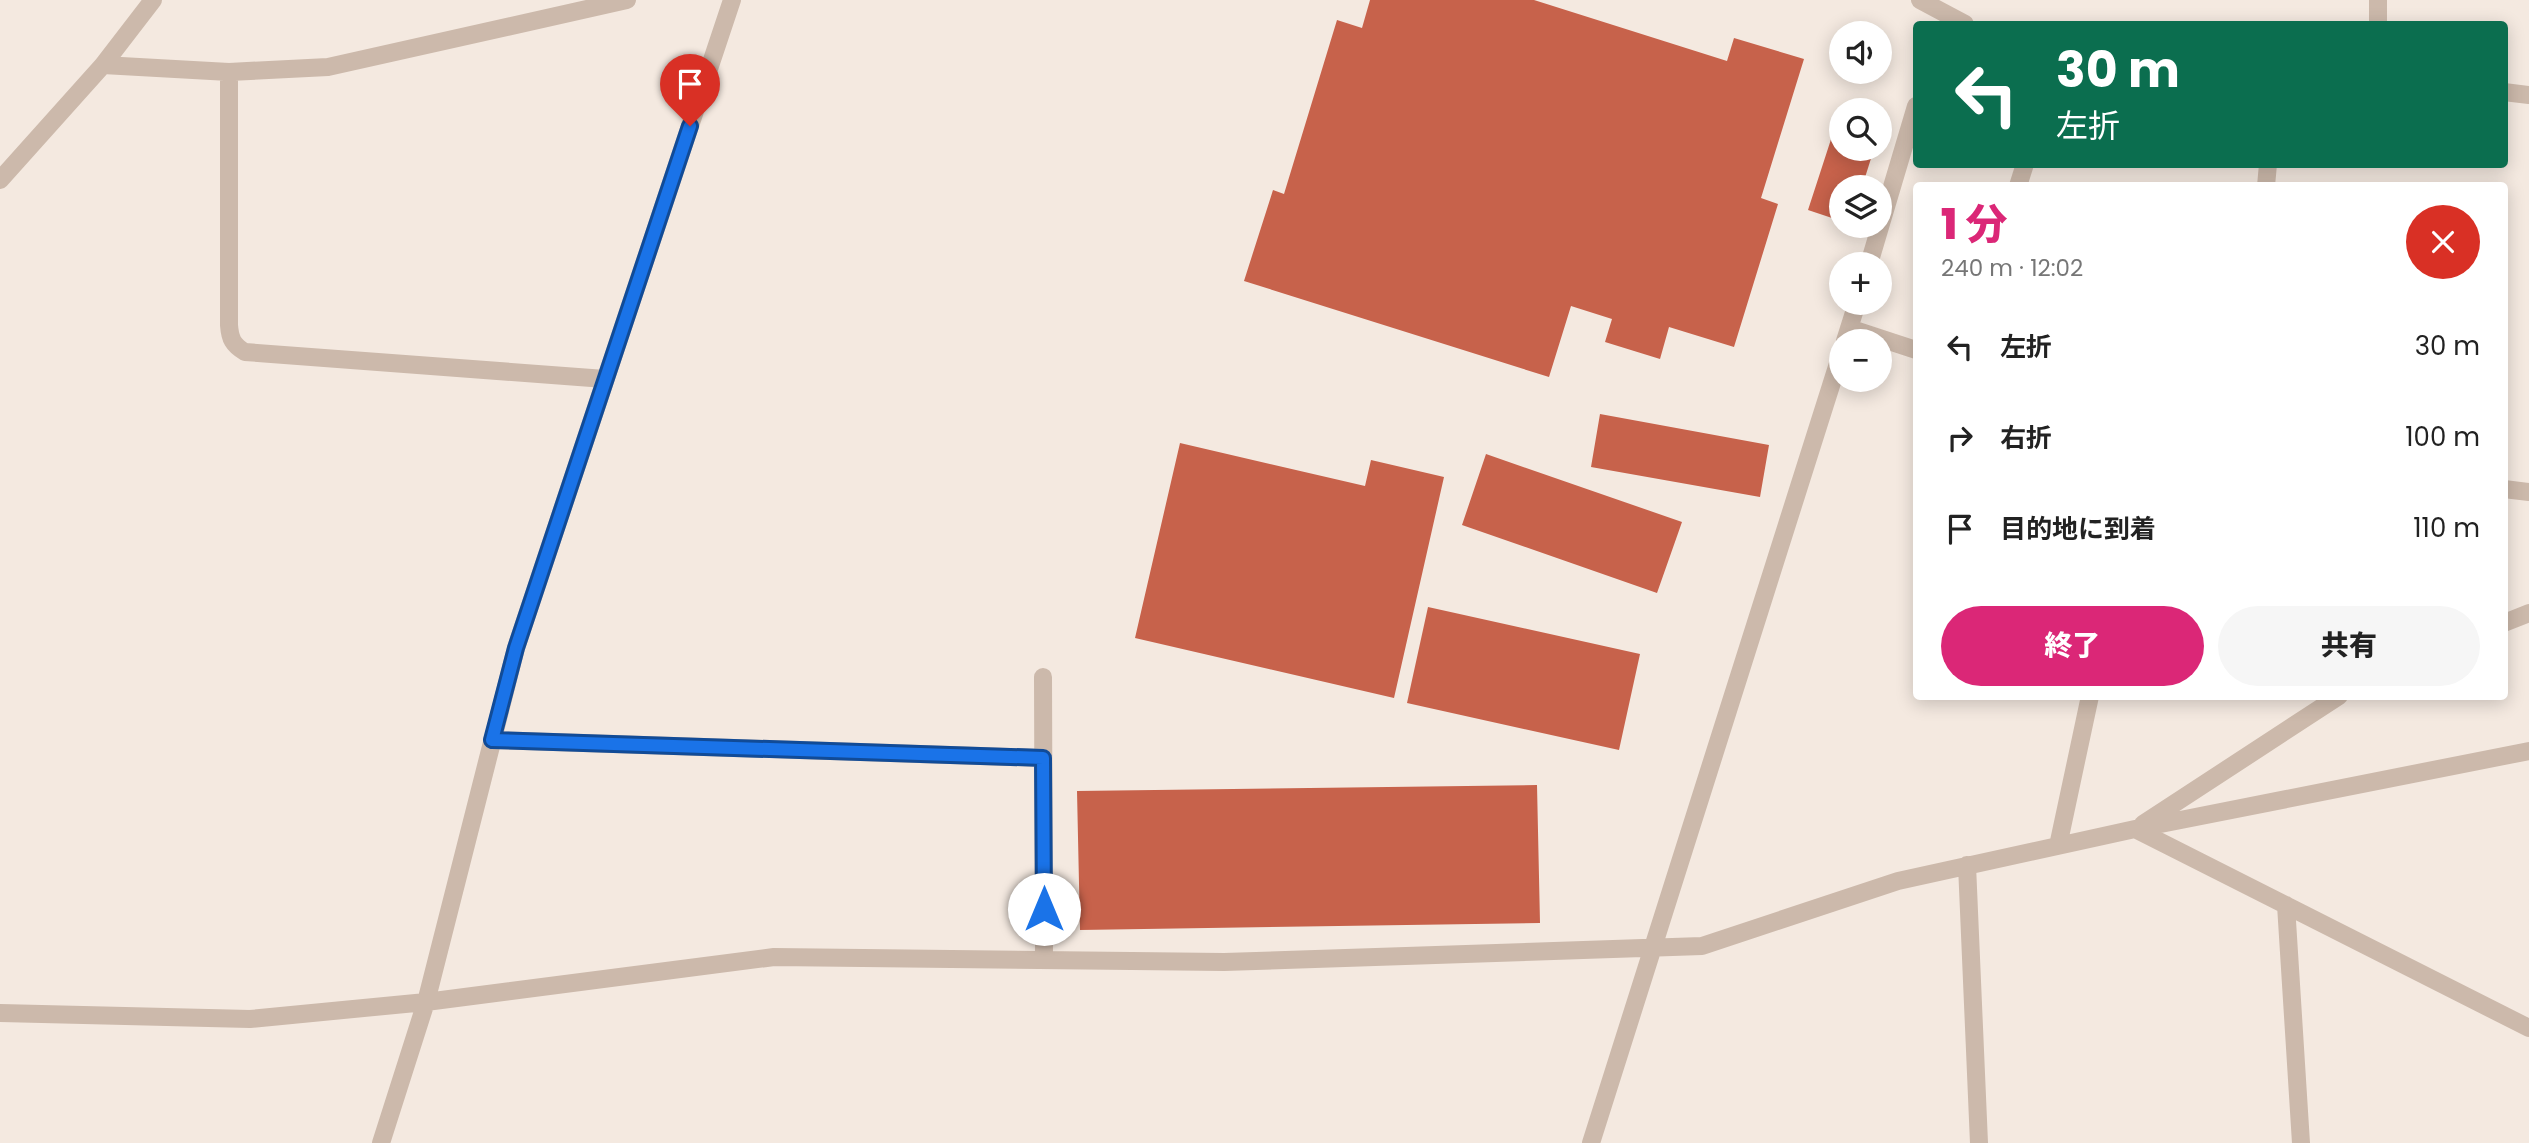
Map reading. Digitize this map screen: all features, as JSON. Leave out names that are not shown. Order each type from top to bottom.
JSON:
[{"type":"street","points":[[0,180],[103,65],[153,0]]},
{"type":"street","points":[[103,65],[229,72],[328,66],[627,0]]},
{"type":"street","points":[[381,1143],[425,1002],[516,648],[732,0]]},
{"type":"street","points":[[1920,0],[1944,13]]},
{"type":"street","points":[[2378,0],[2378,21]]},
{"type":"street","points":[[229,72],[229,336],[235,346],[245,352],[606,379]]},
{"type":"street","points":[[2508,92],[2529,95]]},
{"type":"street","points":[[1872,252],[1913,116]]},
{"type":"street","points":[[1892,345],[1913,349]]},
{"type":"street","points":[[1591,1143],[1829,392]]},
{"type":"street","points":[[2508,489],[2529,492]]},
{"type":"street","points":[[2508,621],[2529,612]]},
{"type":"street","points":[[1043,677],[1044,960]]},
{"type":"street","points":[[2058,846],[2089,700]]},
{"type":"street","points":[[2135,829],[2333,700]]},
{"type":"street","points":[[492,740],[1043,758]]},
{"type":"street","points":[[0,1013],[250,1020],[425,1002],[774,957],[1224,961],[1702,946],[1898,881],[2135,829],[2529,751]]},
{"type":"street","points":[[2135,829],[2529,1028]]},
{"type":"street","points":[[1967,866],[1979,1143]]},
{"type":"street","points":[[2286,905],[2301,1143]]},
{"type":"building","points":[[1370,0],[1534,0],[1727,61],[1734,38],[1804,59],[1761,198],[1778,204],[1734,347],[1669,327],[1660,359],[1605,342],[1612,319],[1571,306],[1549,377],[1244,281],[1273,190],[1284,194],[1337,20],[1362,28]]},
{"type":"building","points":[[1829,145],[1829,161],[1870,161],[1866,175],[1829,175],[1829,217],[1808,210]]},
{"type":"building","points":[[1600,414],[1769,445],[1760,497],[1591,467]]},
{"type":"building","points":[[1180,443],[1365,486],[1371,460],[1444,477],[1394,698],[1135,638]]},
{"type":"building","points":[[1486,454],[1682,522],[1657,593],[1462,525]]},
{"type":"building","points":[[1428,607],[1640,654],[1619,750],[1407,703]]},
{"type":"building","points":[[1537,785],[1540,923],[1080,930],[1077,791]]},
{"type":"route","points":[[690,126],[516,648],[492,740],[1043,758],[1044,909]]}]
